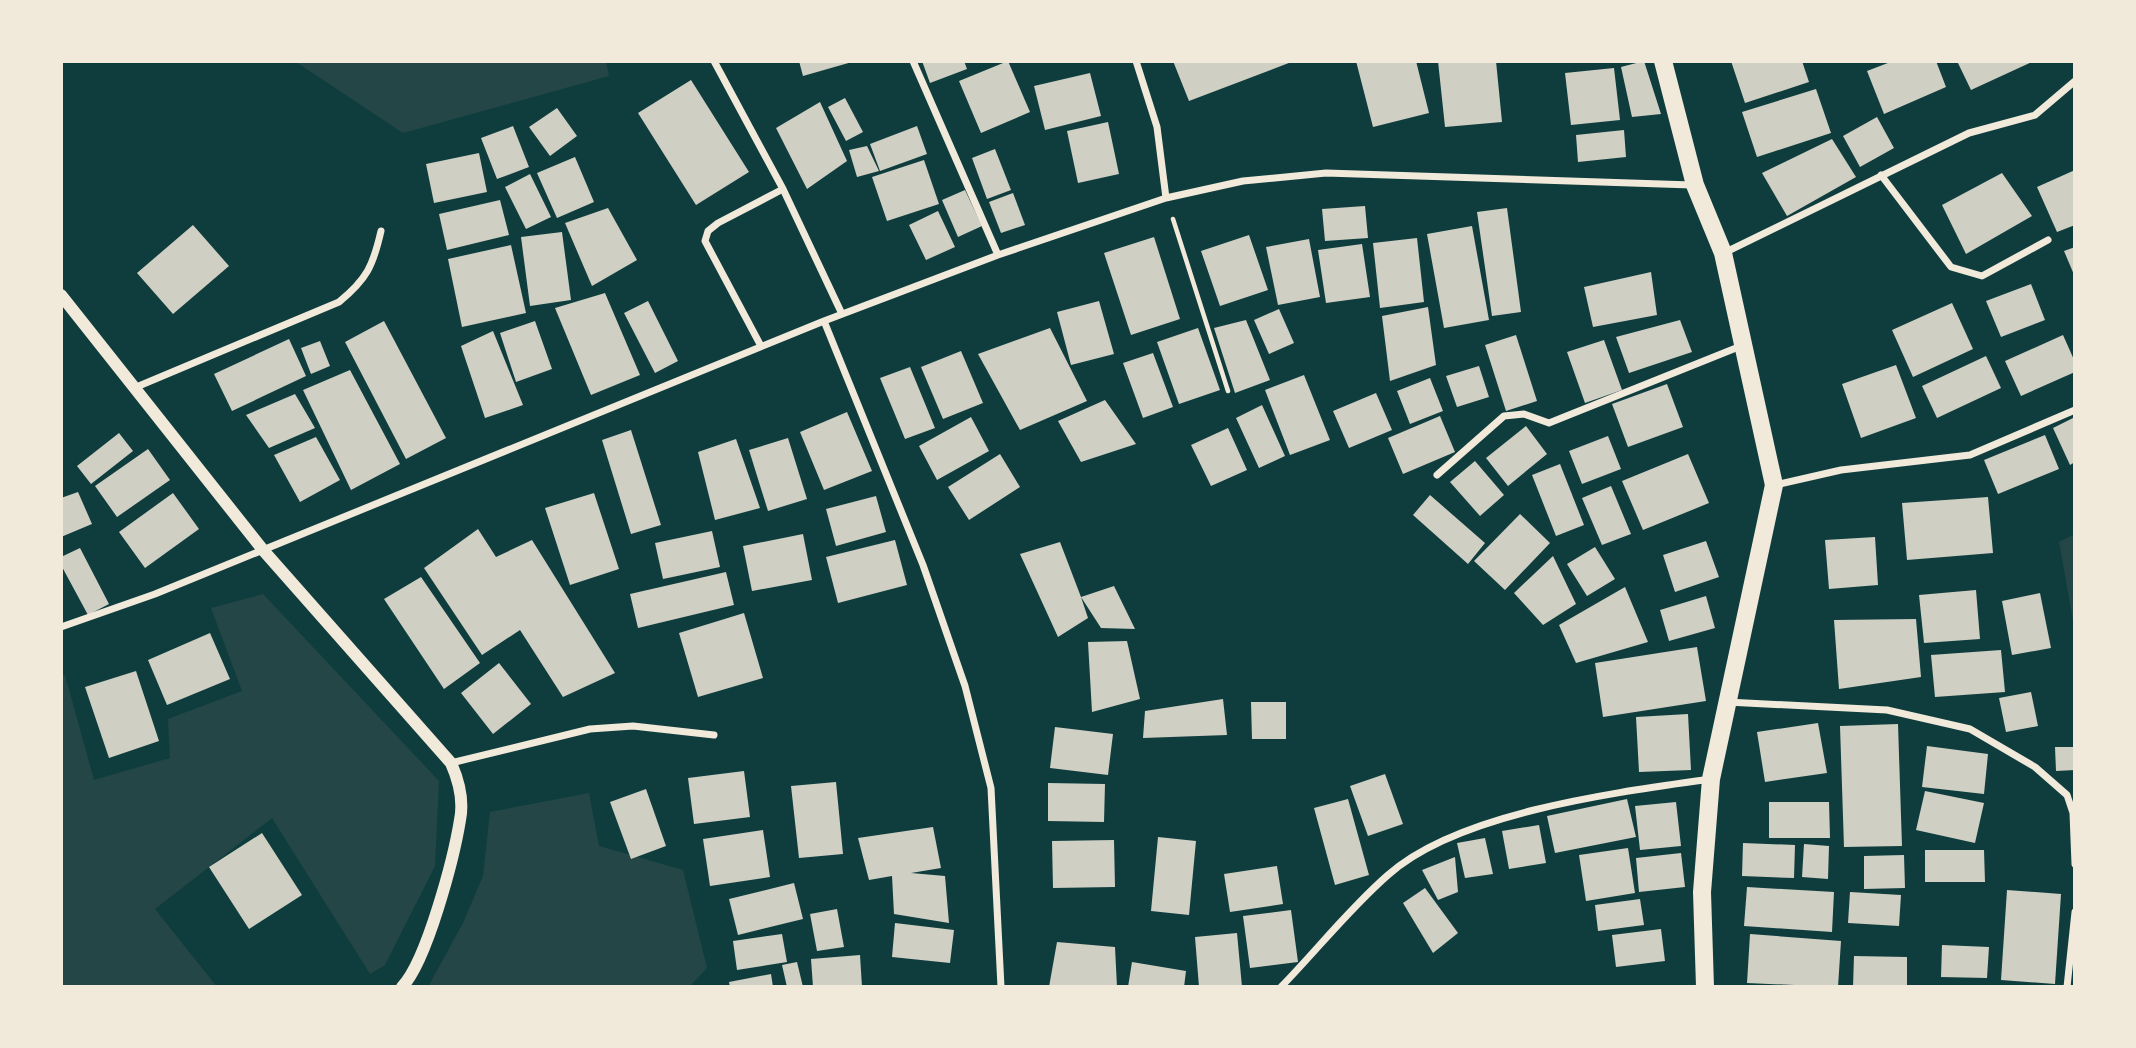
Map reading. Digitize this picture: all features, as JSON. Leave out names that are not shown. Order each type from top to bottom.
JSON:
[{"type":"main road","points":[[1664,61],[1695,185],[1723,253],[1741,346],[1774,485],[1711,779],[1702,892],[1705,987]]},
{"type":"street","points":[[715,61],[783,189],[842,314]]},
{"type":"street","points":[[913,61],[998,255]]},
{"type":"street","points":[[1136,61],[1157,127],[1166,198]]},
{"type":"street","points":[[1723,253],[1969,132],[2035,115],[2075,81]]},
{"type":"street","points":[[61,626],[155,594],[842,314],[998,255],[1166,198],[1243,181],[1326,173],[1695,185]]},
{"type":"street","points":[[1881,175],[1951,267],[1982,276],[2048,240]]},
{"type":"street","points":[[761,346],[705,241],[708,231],[718,223],[783,189]]},
{"type":"street","points":[[134,388],[339,302],[359,285],[373,266],[382,231]]},
{"type":"street","points":[[61,295],[263,550],[451,763],[460,786],[461,819],[433,923],[402,987]]},
{"type":"street","points":[[824,321],[923,565],[965,686],[991,788],[1001,987]]},
{"type":"street","points":[[1437,475],[1504,416],[1524,414],[1549,424],[1741,346]]},
{"type":"street","points":[[1774,485],[1841,470],[1970,455],[2075,410]]},
{"type":"street","points":[[1726,702],[1887,710],[1970,729],[2035,767],[2071,793],[2075,864]]},
{"type":"street","points":[[451,763],[590,729],[633,726],[714,735]]},
{"type":"street","points":[[1281,987],[1389,874],[1439,840],[1602,795],[1711,779]]},
{"type":"street","points":[[2067,987],[2075,912]]},
{"type":"path","points":[[1166,198],[1228,391]]},
{"type":"shaded area","points":[[606,61],[609,76],[403,133],[296,62]]},
{"type":"shaded area","points":[[2075,534],[2075,632],[2059,542]]},
{"type":"shaded area","points":[[263,594],[439,781],[435,866],[385,965],[370,974],[272,818],[155,909],[217,987],[61,987],[61,675],[65,675],[94,780],[170,758],[168,719],[242,691],[211,608]]},
{"type":"shaded area","points":[[589,793],[599,846],[683,870],[707,968],[689,987],[428,987],[463,923],[483,876],[490,812]]},
{"type":"building","points":[[799,61],[852,61],[852,62],[803,76]]},
{"type":"building","points":[[922,61],[964,61],[967,69],[930,83]]},
{"type":"building","points":[[1008,61],[1030,112],[981,133],[959,81]]},
{"type":"building","points":[[1173,61],[1294,61],[1189,101]]},
{"type":"building","points":[[1356,61],[1416,61],[1429,113],[1373,127]]},
{"type":"building","points":[[1438,61],[1496,61],[1502,122],[1445,127]]},
{"type":"building","points":[[1644,61],[1661,114],[1632,117],[1621,67]]},
{"type":"building","points":[[1731,61],[1802,61],[1809,82],[1745,103]]},
{"type":"building","points":[[1893,61],[1936,61],[1946,87],[1884,114],[1867,71]]},
{"type":"building","points":[[1957,61],[2034,61],[1971,90]]},
{"type":"building","points":[[1614,68],[1620,120],[1571,125],[1565,73]]},
{"type":"building","points":[[1090,73],[1101,116],[1045,130],[1034,86]]},
{"type":"building","points":[[691,80],[749,172],[696,205],[638,113]]},
{"type":"building","points":[[1816,89],[1831,133],[1757,157],[1742,112]]},
{"type":"building","points":[[845,98],[863,132],[846,141],[828,107]]},
{"type":"building","points":[[820,102],[847,161],[807,189],[776,128]]},
{"type":"building","points":[[557,108],[577,136],[550,156],[529,127]]},
{"type":"building","points":[[1877,117],[1894,148],[1860,167],[1843,136]]},
{"type":"building","points":[[1108,122],[1119,174],[1078,183],[1067,131]]},
{"type":"building","points":[[513,126],[529,167],[497,179],[481,138]]},
{"type":"building","points":[[917,126],[927,154],[880,171],[870,144]]},
{"type":"building","points":[[1624,130],[1626,157],[1578,162],[1576,135]]},
{"type":"building","points":[[1832,139],[1856,177],[1787,216],[1762,173]]},
{"type":"building","points":[[867,146],[879,171],[857,177],[849,150]]},
{"type":"building","points":[[995,149],[1011,190],[987,199],[972,158]]},
{"type":"building","points":[[479,153],[487,192],[434,203],[426,164]]},
{"type":"building","points":[[575,157],[594,202],[557,218],[537,173]]},
{"type":"building","points":[[924,160],[939,204],[887,221],[872,177]]},
{"type":"building","points":[[2075,170],[2075,225],[2057,232],[2037,187]]},
{"type":"building","points":[[2002,173],[2032,216],[1966,254],[1942,205]]},
{"type":"building","points":[[530,174],[551,217],[526,229],[505,187]]},
{"type":"building","points":[[965,190],[982,226],[958,237],[942,200]]},
{"type":"building","points":[[1013,193],[1025,225],[1001,233],[989,202]]},
{"type":"building","points":[[500,200],[509,235],[447,250],[439,214]]},
{"type":"building","points":[[1365,206],[1368,238],[1325,241],[1322,209]]},
{"type":"building","points":[[608,208],[637,260],[592,286],[565,223]]},
{"type":"building","points":[[1507,208],[1521,312],[1492,316],[1477,212]]},
{"type":"building","points":[[938,211],[955,247],[926,260],[909,225]]},
{"type":"building","points":[[193,225],[229,266],[173,314],[137,273]]},
{"type":"building","points":[[1472,226],[1489,320],[1444,328],[1427,234]]},
{"type":"building","points":[[562,232],[571,300],[530,306],[521,237]]},
{"type":"building","points":[[1249,235],[1268,290],[1220,306],[1201,251]]},
{"type":"building","points":[[1154,237],[1180,319],[1131,335],[1104,253]]},
{"type":"building","points":[[1417,238],[1424,302],[1380,308],[1373,243]]},
{"type":"building","points":[[1309,239],[1320,297],[1278,305],[1266,247]]},
{"type":"building","points":[[1362,244],[1370,297],[1326,303],[1318,250]]},
{"type":"building","points":[[511,245],[526,313],[462,327],[448,259]]},
{"type":"building","points":[[2075,247],[2075,277],[2064,251]]},
{"type":"building","points":[[1651,272],[1657,315],[1593,327],[1584,287]]},
{"type":"building","points":[[2031,284],[2045,320],[2001,337],[1986,301]]},
{"type":"building","points":[[605,293],[640,375],[591,395],[555,308]]},
{"type":"building","points":[[648,301],[678,361],[655,373],[624,313]]},
{"type":"building","points":[[1099,301],[1114,354],[1071,365],[1057,312]]},
{"type":"building","points":[[1952,303],[1973,349],[1913,377],[1892,330]]},
{"type":"building","points":[[1428,307],[1436,365],[1390,381],[1382,316]]},
{"type":"building","points":[[1279,309],[1294,343],[1269,354],[1254,320]]},
{"type":"building","points":[[1246,320],[1270,380],[1235,393],[1214,328]]},
{"type":"building","points":[[1680,320],[1692,352],[1629,373],[1616,337]]},
{"type":"building","points":[[384,321],[446,438],[406,459],[345,342]]},
{"type":"building","points":[[535,321],[552,369],[516,382],[500,333]]},
{"type":"building","points":[[1050,328],[1087,401],[1020,430],[978,354]]},
{"type":"building","points":[[1198,328],[1220,390],[1179,404],[1157,342]]},
{"type":"building","points":[[493,331],[523,405],[485,418],[461,346]]},
{"type":"building","points":[[1516,335],[1537,401],[1506,411],[1485,345]]},
{"type":"building","points":[[2063,335],[2075,362],[2075,372],[2021,396],[2005,361]]},
{"type":"building","points":[[289,339],[306,376],[232,411],[214,374]]},
{"type":"building","points":[[1604,340],[1622,390],[1585,403],[1567,352]]},
{"type":"building","points":[[320,341],[330,366],[311,374],[301,348]]},
{"type":"building","points":[[961,351],[983,403],[943,419],[921,367]]},
{"type":"building","points":[[1153,353],[1173,407],[1143,418],[1123,363]]},
{"type":"building","points":[[1986,356],[2001,388],[1937,418],[1922,386]]},
{"type":"building","points":[[1896,365],[1916,418],[1861,438],[1842,384]]},
{"type":"building","points":[[1479,366],[1489,397],[1457,407],[1446,376]]},
{"type":"building","points":[[910,367],[935,428],[905,439],[880,378]]},
{"type":"building","points":[[350,370],[400,464],[351,490],[303,390]]},
{"type":"building","points":[[1304,375],[1330,440],[1290,455],[1265,390]]},
{"type":"building","points":[[1430,378],[1443,411],[1410,424],[1397,391]]},
{"type":"building","points":[[1667,384],[1683,427],[1628,447],[1612,404]]},
{"type":"building","points":[[1376,393],[1392,430],[1349,448],[1333,411]]},
{"type":"building","points":[[295,394],[315,428],[269,448],[246,415]]},
{"type":"building","points":[[1105,400],[1136,444],[1081,462],[1058,421]]},
{"type":"building","points":[[1262,405],[1285,456],[1259,468],[1236,418]]},
{"type":"building","points":[[847,412],[872,471],[824,490],[800,432]]},
{"type":"building","points":[[1440,416],[1455,452],[1403,474],[1388,438]]},
{"type":"building","points":[[971,417],[989,451],[937,480],[919,446]]},
{"type":"building","points":[[2075,417],[2075,462],[2070,465],[2053,428]]},
{"type":"building","points":[[1526,426],[1547,454],[1508,486],[1486,458]]},
{"type":"building","points":[[1228,428],[1247,470],[1211,486],[1191,445]]},
{"type":"building","points":[[631,430],[661,525],[631,534],[602,440]]},
{"type":"building","points":[[119,433],[133,451],[91,484],[77,466]]},
{"type":"building","points":[[2045,435],[2059,469],[1998,494],[1984,460]]},
{"type":"building","points":[[1608,436],[1621,469],[1582,484],[1569,451]]},
{"type":"building","points":[[316,437],[340,480],[300,502],[274,455]]},
{"type":"building","points":[[788,438],[807,499],[768,511],[749,450]]},
{"type":"building","points":[[736,439],[760,508],[715,520],[698,452]]},
{"type":"building","points":[[148,449],[170,480],[117,517],[95,486]]},
{"type":"building","points":[[1000,454],[1020,487],[969,520],[948,487]]},
{"type":"building","points":[[1688,454],[1709,503],[1643,530],[1622,481]]},
{"type":"building","points":[[1475,461],[1504,495],[1480,516],[1450,482]]},
{"type":"building","points":[[1560,464],[1584,525],[1556,536],[1532,475]]},
{"type":"building","points":[[1611,486],[1631,534],[1602,545],[1582,498]]},
{"type":"building","points":[[78,492],[92,524],[61,537],[61,498]]},
{"type":"building","points":[[173,493],[199,529],[145,568],[119,532]]},
{"type":"building","points":[[594,493],[619,569],[570,585],[545,508]]},
{"type":"building","points":[[1430,495],[1485,543],[1468,564],[1413,515]]},
{"type":"building","points":[[876,496],[886,532],[836,546],[826,509]]},
{"type":"building","points":[[1988,497],[1993,553],[1907,560],[1902,503]]},
{"type":"building","points":[[1520,514],[1550,543],[1505,590],[1474,561]]},
{"type":"building","points":[[478,529],[496,557],[532,540],[615,673],[563,697],[520,630],[482,655],[424,568]]},
{"type":"building","points":[[712,531],[720,567],[663,579],[655,543]]},
{"type":"building","points":[[803,534],[812,580],[752,591],[743,546]]},
{"type":"building","points":[[1875,537],[1878,585],[1829,589],[1825,540]]},
{"type":"building","points":[[895,540],[907,585],[838,603],[826,557]]},
{"type":"building","points":[[1706,541],[1719,577],[1675,592],[1663,555]]},
{"type":"building","points":[[1060,542],[1088,618],[1058,637],[1020,554]]},
{"type":"building","points":[[1595,547],[1615,579],[1587,596],[1567,564]]},
{"type":"building","points":[[80,548],[109,604],[88,615],[61,565],[61,557]]},
{"type":"building","points":[[1553,556],[1576,604],[1543,625],[1514,593]]},
{"type":"building","points":[[726,572],[734,605],[638,628],[630,594]]},
{"type":"building","points":[[421,577],[480,663],[444,689],[384,599]]},
{"type":"building","points":[[1114,586],[1135,629],[1101,628],[1081,597]]},
{"type":"building","points":[[1625,587],[1648,642],[1576,663],[1559,625]]},
{"type":"building","points":[[1976,590],[1980,639],[1924,643],[1919,595]]},
{"type":"building","points":[[2040,593],[2051,648],[2012,655],[2002,601]]},
{"type":"building","points":[[1706,596],[1715,628],[1669,641],[1660,610]]},
{"type":"building","points":[[744,613],[763,678],[698,697],[679,633]]},
{"type":"building","points":[[1916,619],[1921,677],[1839,689],[1834,620]]},
{"type":"building","points":[[210,633],[230,679],[167,705],[148,660]]},
{"type":"building","points":[[1127,641],[1140,699],[1092,712],[1088,642]]},
{"type":"building","points":[[1697,647],[1706,701],[1603,717],[1595,663]]},
{"type":"building","points":[[2001,650],[2005,692],[1935,697],[1931,655]]},
{"type":"building","points":[[499,663],[531,704],[493,734],[461,693]]},
{"type":"building","points":[[136,671],[159,741],[109,758],[85,687]]},
{"type":"building","points":[[2031,692],[2038,726],[2006,732],[1999,698]]},
{"type":"building","points":[[1223,699],[1227,735],[1143,738],[1145,711]]},
{"type":"building","points":[[1251,702],[1286,702],[1286,739],[1252,739]]},
{"type":"building","points":[[1688,714],[1691,770],[1639,772],[1636,717]]},
{"type":"building","points":[[1818,723],[1827,773],[1765,782],[1757,732]]},
{"type":"building","points":[[1898,724],[1902,846],[1844,847],[1840,726]]},
{"type":"building","points":[[1055,727],[1113,734],[1108,775],[1050,768]]},
{"type":"building","points":[[1927,746],[1988,754],[1984,794],[1922,787]]},
{"type":"building","points":[[2055,747],[2075,747],[2075,770],[2056,771]]},
{"type":"building","points":[[744,771],[750,817],[694,824],[688,778]]},
{"type":"building","points":[[1385,774],[1403,824],[1368,836],[1350,786]]},
{"type":"building","points":[[836,782],[843,854],[799,858],[791,786]]},
{"type":"building","points":[[1048,783],[1105,784],[1104,822],[1048,821]]},
{"type":"building","points":[[646,789],[666,846],[631,859],[610,802]]},
{"type":"building","points":[[1925,791],[1984,803],[1975,843],[1916,830]]},
{"type":"building","points":[[1348,799],[1369,875],[1335,885],[1314,808]]},
{"type":"building","points":[[1627,799],[1636,837],[1555,853],[1547,816]]},
{"type":"building","points":[[1676,802],[1681,846],[1640,850],[1635,806]]},
{"type":"building","points":[[1769,802],[1829,802],[1830,838],[1769,838]]},
{"type":"building","points":[[1539,825],[1546,863],[1509,869],[1502,831]]},
{"type":"building","points":[[933,827],[941,868],[911,873],[945,876],[949,923],[894,914],[892,876],[869,880],[858,838]]},
{"type":"building","points":[[763,830],[770,877],[710,886],[703,839]]},
{"type":"building","points":[[262,833],[302,895],[249,929],[209,867]]},
{"type":"building","points":[[1158,837],[1196,841],[1189,915],[1151,911]]},
{"type":"building","points":[[1485,838],[1493,874],[1465,878],[1457,843]]},
{"type":"building","points":[[1114,840],[1115,887],[1053,888],[1052,841]]},
{"type":"building","points":[[1743,843],[1795,845],[1794,878],[1742,876]]},
{"type":"building","points":[[1804,844],[1829,846],[1828,879],[1802,877]]},
{"type":"building","points":[[1628,848],[1635,893],[1586,901],[1579,855]]},
{"type":"building","points":[[1925,850],[1984,850],[1985,882],[1925,882]]},
{"type":"building","points":[[1681,853],[1685,887],[1639,892],[1636,858]]},
{"type":"building","points":[[1904,855],[1905,888],[1864,889],[1864,856]]},
{"type":"building","points":[[1455,857],[1458,892],[1438,900],[1422,870]]},
{"type":"building","points":[[1277,866],[1283,904],[1230,912],[1224,874]]},
{"type":"building","points":[[794,883],[803,919],[738,935],[729,899]]},
{"type":"building","points":[[1747,887],[1834,892],[1832,932],[1744,926]]},
{"type":"building","points":[[1425,888],[1458,933],[1433,953],[1403,903]]},
{"type":"building","points":[[2007,890],[2061,894],[2055,984],[2001,980]]},
{"type":"building","points":[[1850,892],[1901,895],[1899,926],[1848,923]]},
{"type":"building","points":[[1640,899],[1644,925],[1598,931],[1595,905]]},
{"type":"building","points":[[837,909],[844,947],[817,951],[810,914]]},
{"type":"building","points":[[1291,910],[1298,962],[1250,968],[1243,916]]},
{"type":"building","points":[[895,923],[954,930],[950,963],[892,957]]},
{"type":"building","points":[[1661,929],[1665,961],[1616,967],[1612,935]]},
{"type":"building","points":[[1237,933],[1242,987],[1199,987],[1195,937]]},
{"type":"building","points":[[782,934],[787,962],[737,970],[733,941]]},
{"type":"building","points":[[1750,934],[1841,941],[1838,987],[1747,983]]},
{"type":"building","points":[[1057,942],[1115,947],[1117,987],[1049,987]]},
{"type":"building","points":[[1942,945],[1989,947],[1987,978],[1941,977]]},
{"type":"building","points":[[860,955],[862,987],[813,987],[811,959]]},
{"type":"building","points":[[1854,956],[1907,957],[1907,987],[1853,987]]},
{"type":"building","points":[[797,962],[803,987],[787,987],[782,965]]},
{"type":"building","points":[[1132,962],[1186,971],[1184,987],[1128,987]]},
{"type":"building","points":[[771,974],[773,987],[730,987],[729,982]]}]
